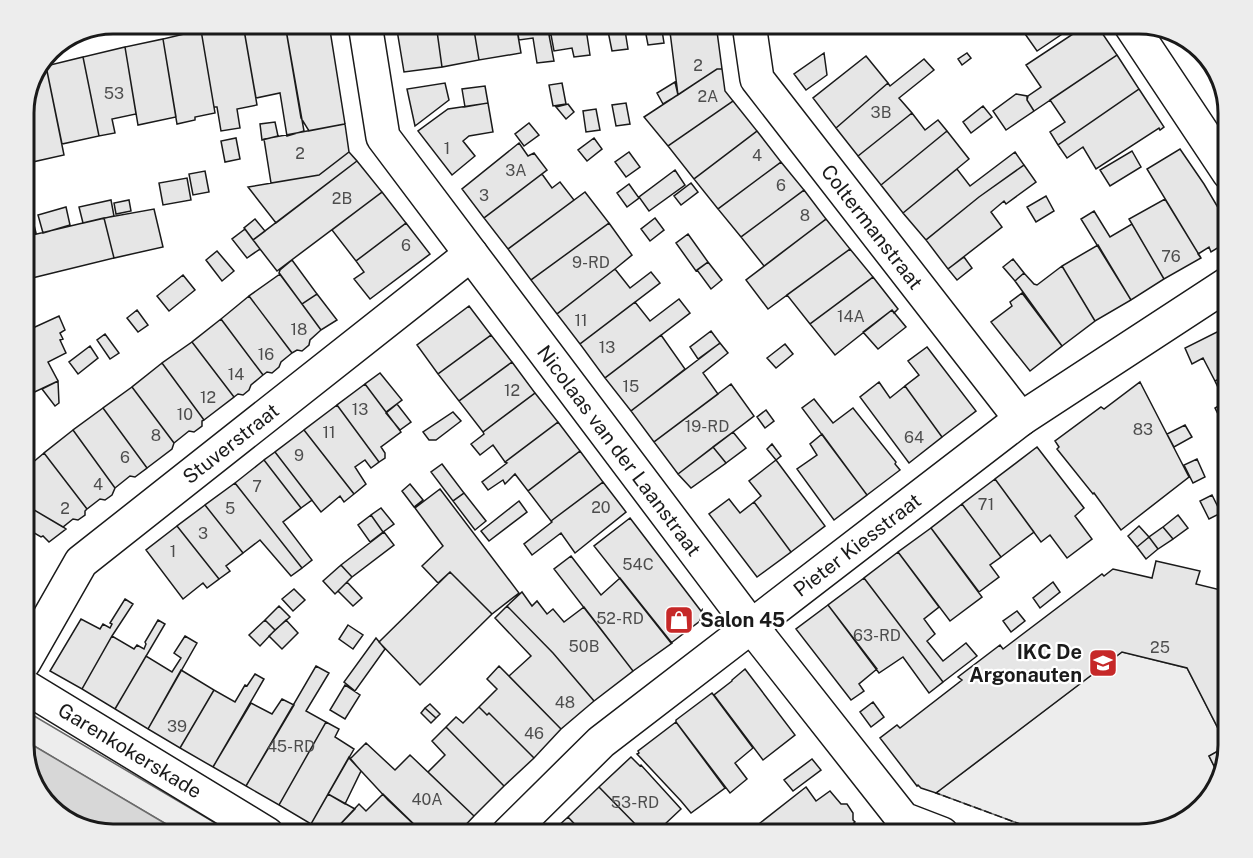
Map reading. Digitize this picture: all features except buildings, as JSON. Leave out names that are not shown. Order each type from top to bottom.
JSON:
[{"type":"street","name":"Nicolaas van der Laanstraat","points":[[367,34],[384,137],[751,626],[903,819],[916,824]]},
{"type":"street","name":"Coltermanstraat","points":[[750,34],[757,79],[1021,419]]},
{"type":"street","points":[[1137,34],[1218,156]]},
{"type":"street","name":"Stuverstraat","points":[[35,643],[81,562],[471,254]]},
{"type":"street","name":"Pieter Kiesstraat","points":[[518,824],[602,742],[1021,419],[1218,290]]},
{"type":"street","name":"Garenkokerskade","points":[[35,693],[251,824]]},
{"type":"shaded area","points":[[1122,652],[1187,668],[1218,728],[1218,751],[1209,756],[1215,767],[1205,788],[1192,804],[1160,821],[1140,824],[1020,824],[936,793]]},
{"type":"shaded area","points":[[35,716],[217,824],[166,824],[35,747]]},
{"type":"shaded area","points":[[35,747],[166,824],[103,823],[70,810],[54,797],[45,784],[36,760]]},
{"type":"fence","points":[[939,791],[936,793],[1020,824]]},
{"type":"place","name":"Salon 45","points":[[679,620]]},
{"type":"place","name":"IKC De Argonauten","points":[[1103,663]]}]
